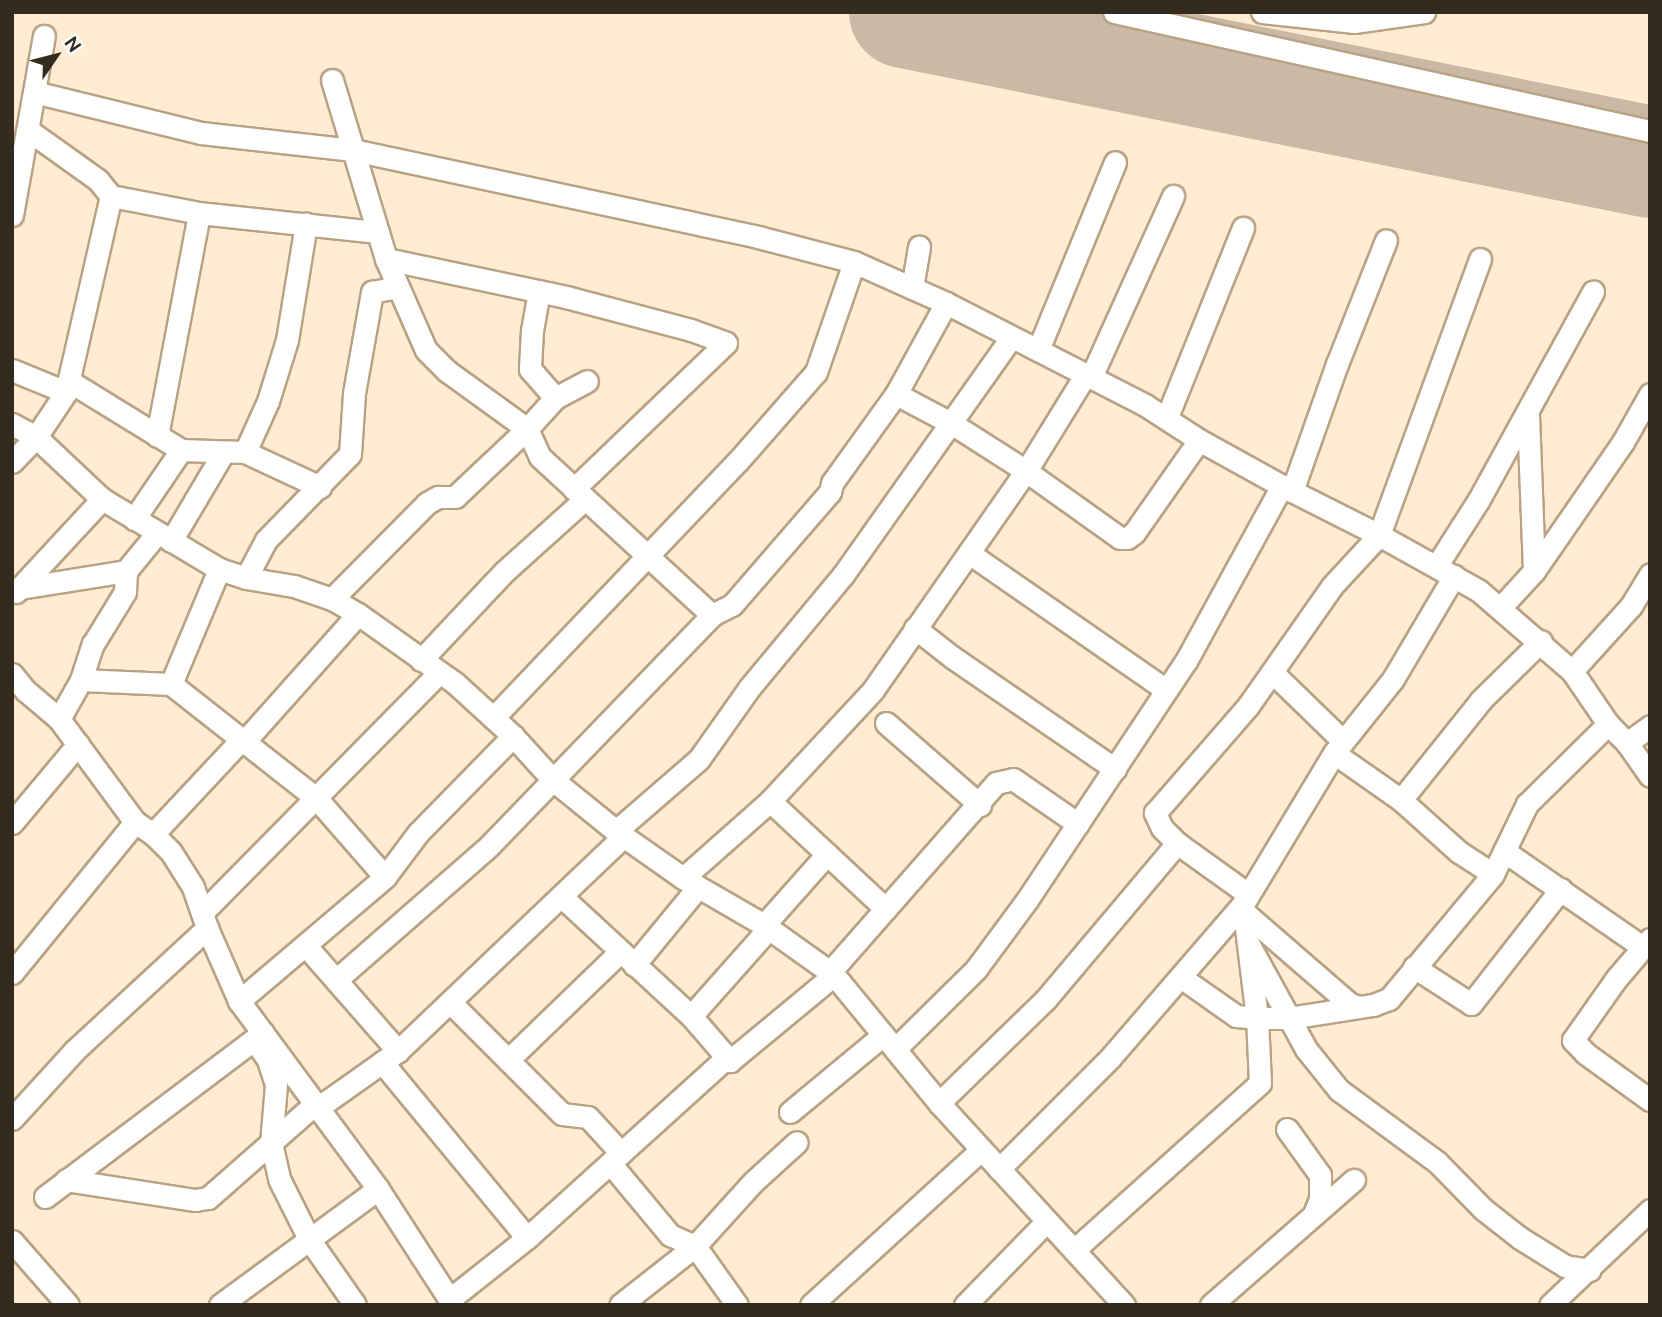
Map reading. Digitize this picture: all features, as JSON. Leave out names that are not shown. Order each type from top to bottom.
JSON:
[{"type":"street","points":[[1114,12],[1650,131]]},
{"type":"street","points":[[1262,12],[1354,22],[1424,12]]},
{"type":"street","points":[[12,215],[44,36]]},
{"type":"street","points":[[332,80],[386,259],[426,351],[447,371],[527,429],[540,457],[712,615]]},
{"type":"street","points":[[34,92],[201,133],[353,150],[758,237],[854,262],[946,303],[1167,417],[1199,440],[1445,571],[1501,607],[1572,671],[1608,724],[1627,743],[1650,776]]},
{"type":"street","points":[[27,130],[99,180],[111,197],[199,213],[378,232]]},
{"type":"street","points":[[1038,350],[1115,162]]},
{"type":"street","points":[[508,1060],[627,958],[691,882],[873,690],[1026,471],[1088,376],[1173,196]]},
{"type":"street","points":[[12,462],[36,437],[68,386],[111,197]]},
{"type":"street","points":[[157,436],[199,213]]},
{"type":"street","points":[[246,452],[268,401],[287,340],[306,224]]},
{"type":"street","points":[[1167,417],[1243,228]]},
{"type":"street","points":[[790,1112],[889,1042],[976,969],[1079,824],[1166,690],[1287,489],[1386,240]]},
{"type":"street","points":[[912,288],[919,247]]},
{"type":"street","points":[[386,259],[539,291],[678,327],[726,343],[421,660]]},
{"type":"street","points":[[1359,1007],[1350,1004],[1246,904],[1177,843],[1162,828],[1155,813],[1248,706],[1332,586],[1379,535],[1480,259]]},
{"type":"street","points":[[494,718],[738,461],[816,372],[854,262]]},
{"type":"street","points":[[246,578],[266,540],[351,454],[354,393],[372,292],[398,287]]},
{"type":"street","points":[[539,291],[532,330],[530,369],[555,397]]},
{"type":"street","points":[[999,1169],[1110,1058],[1246,904],[1339,747],[1393,678],[1445,571],[1593,292]]},
{"type":"street","points":[[336,980],[489,846],[712,615],[732,606],[830,492],[832,483],[896,394],[946,303]]},
{"type":"street","points":[[66,1180],[195,1199],[208,1198],[317,1105],[390,1056],[562,897],[620,834],[699,759],[750,687],[843,575],[1011,338]]},
{"type":"street","points":[[12,370],[68,386],[181,450],[246,452],[320,487]]},
{"type":"street","points":[[332,599],[427,503],[438,497],[456,497],[527,429],[555,397],[587,381]]},
{"type":"street","points":[[896,394],[951,423],[1026,471],[1120,538],[1127,538],[1134,533],[1199,440]]},
{"type":"street","points":[[1501,607],[1534,571],[1623,442],[1650,394]]},
{"type":"street","points":[[1528,411],[1534,571]]},
{"type":"street","points":[[12,424],[36,437],[102,499],[219,569],[246,578],[294,586],[332,599],[358,614],[439,673],[494,718],[553,780],[620,834],[691,882],[767,927],[832,973],[939,1103],[1074,1250],[1117,1302]]},
{"type":"street","points":[[134,519],[181,450]]},
{"type":"street","points":[[16,592],[125,571],[164,537],[223,453]]},
{"type":"street","points":[[16,592],[102,499]]},
{"type":"street","points":[[969,553],[1166,690]]},
{"type":"street","points":[[171,684],[219,569]]},
{"type":"street","points":[[59,719],[81,680],[93,644],[125,592],[125,571]]},
{"type":"street","points":[[1572,671],[1631,606],[1650,574]]},
{"type":"street","points":[[153,834],[243,741],[358,614]]},
{"type":"street","points":[[915,628],[952,657],[1115,769]]},
{"type":"street","points":[[1401,800],[1480,700],[1541,641]]},
{"type":"street","points":[[1272,672],[1339,747],[1459,852],[1493,874]]},
{"type":"street","points":[[12,1119],[75,1050],[204,920],[439,673]]},
{"type":"street","points":[[12,674],[19,696],[59,719],[135,822],[153,834],[171,852],[193,887],[204,920],[239,1001],[258,1036],[276,1085],[271,1143],[279,1179],[309,1239],[355,1305]]},
{"type":"street","points":[[81,680],[171,684],[317,799],[385,877]]},
{"type":"street","points":[[886,723],[980,805]]},
{"type":"street","points":[[1182,978],[1236,1016],[1289,1018],[1359,1007],[1389,999],[1493,874],[1527,804],[1608,724]]},
{"type":"street","points":[[1627,743],[1650,726]]},
{"type":"street","points":[[239,1001],[385,877],[418,833],[513,736]]},
{"type":"street","points":[[12,823],[78,744]]},
{"type":"street","points":[[562,897],[691,1016],[726,1058],[735,1059],[832,973],[980,805],[996,783],[1013,779],[1079,824]]},
{"type":"street","points":[[770,801],[886,909]]},
{"type":"street","points":[[12,973],[135,822]]},
{"type":"street","points":[[939,1103],[1045,1000],[1177,843]]},
{"type":"street","points":[[1504,850],[1647,944],[1616,979],[1573,1040],[1585,1053],[1649,1098]]},
{"type":"street","points":[[691,1016],[827,853]]},
{"type":"street","points":[[1414,967],[1471,1004],[1561,889]]},
{"type":"street","points":[[1074,1250],[1254,1091],[1261,1072],[1246,904]]},
{"type":"street","points":[[1248,943],[1306,1049],[1339,1090],[1437,1162],[1483,1209],[1520,1238],[1565,1266],[1590,1269]]},
{"type":"street","points":[[306,946],[336,980],[527,1238]]},
{"type":"street","points":[[450,1002],[562,1114],[588,1117],[670,1235],[695,1246],[737,1305]]},
{"type":"street","points":[[258,1036],[317,1105],[378,1189],[452,1302],[726,1058]]},
{"type":"street","points":[[45,1196],[258,1036]]},
{"type":"street","points":[[1287,1129],[1320,1175],[1320,1199],[1314,1214]]},
{"type":"street","points":[[620,1305],[695,1246],[753,1182],[797,1142]]},
{"type":"street","points":[[811,1305],[981,1150]]},
{"type":"street","points":[[1211,1305],[1354,1180]]},
{"type":"street","points":[[227,1303],[378,1189]]},
{"type":"street","points":[[965,1305],[1047,1221]]},
{"type":"street","points":[[1550,1305],[1645,1225]]},
{"type":"street","points":[[12,1241],[68,1305]]},
{"type":"runway","points":[[905,12],[1650,162]]}]
